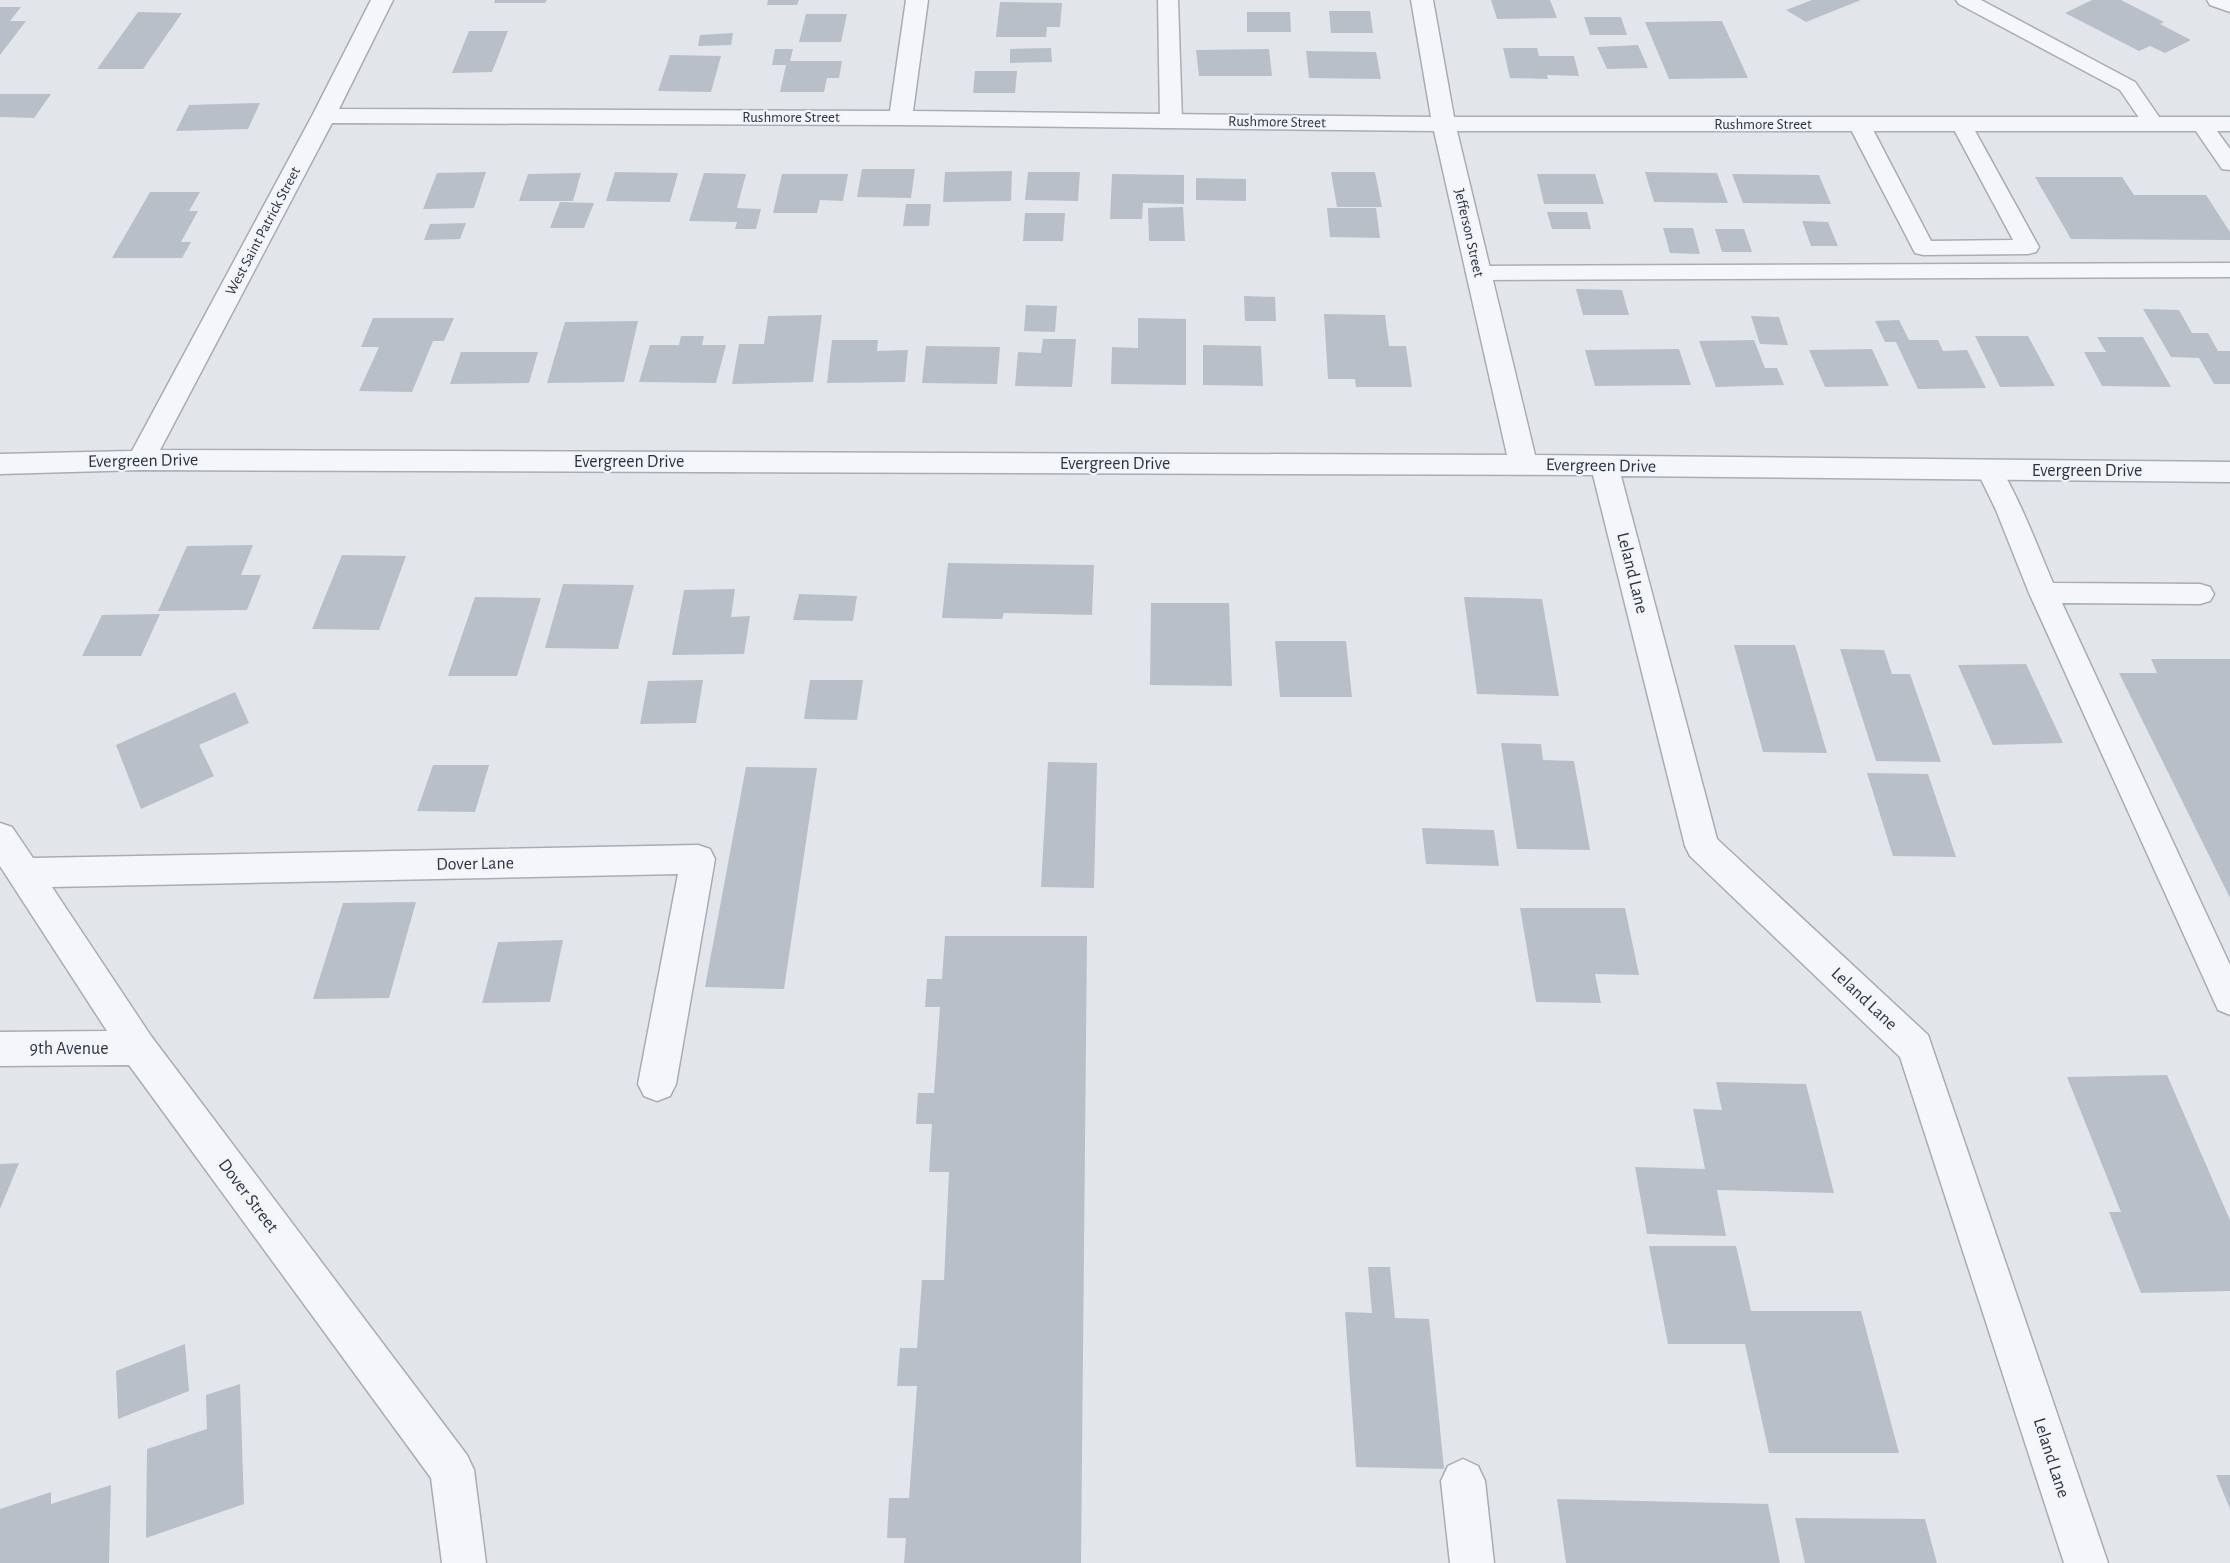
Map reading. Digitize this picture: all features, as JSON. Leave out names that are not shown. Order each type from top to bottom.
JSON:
[{"type":"street","name":"West Saint Patrick Street","points":[[141,460],[324,116],[382,0]]},
{"type":"street","points":[[902,118],[917,0]]},
{"type":"street","name":"Jefferson Street","points":[[1422,0],[1444,124],[1523,465]]},
{"type":"street","points":[[2218,0],[2230,6]]},
{"type":"street","name":"Rushmore Street","points":[[324,116],[902,118],[1444,124],[2230,124]]},
{"type":"street","name":"Evergreen Drive","points":[[0,464],[141,460],[1523,465],[2230,472]]},
{"type":"street","name":"Leland Lane","points":[[1605,466],[1702,846],[1915,1047],[2086,1563]]},
{"type":"street","name":"Dover Street","points":[[0,837],[138,1048],[452,1470],[464,1563]]},
{"type":"street","name":"Dover Lane","points":[[22,873],[698,859],[657,1084]]},
{"type":"street","name":"9th Avenue","points":[[0,1049],[138,1048]]},
{"type":"street","points":[[1463,1481],[1472,1563]]},
{"type":"lane","points":[[1168,0],[1171,121]]},
{"type":"lane","points":[[1966,0],[2128,86],[2153,124]]},
{"type":"lane","points":[[1859,124],[1923,248],[2028,247],[1962,124]]},
{"type":"lane","points":[[2202,124],[2230,164]]},
{"type":"lane","points":[[1478,273],[2230,270]]},
{"type":"lane","points":[[1990,471],[2009,510],[2043,593],[2230,1000]]},
{"type":"lane","points":[[2043,593],[2200,594]]},
{"type":"building","points":[[495,0],[547,0],[545,3],[494,3]]},
{"type":"building","points":[[768,0],[799,0],[797,5],[767,5]]},
{"type":"building","points":[[1491,0],[1550,0],[1557,18],[1497,19]]},
{"type":"building","points":[[1812,0],[1861,0],[1806,22],[1786,10]]},
{"type":"building","points":[[2092,0],[2121,0],[2164,22],[2160,24],[2191,40],[2165,53],[2150,46],[2139,51],[2065,13]]},
{"type":"building","points":[[1000,2],[1062,3],[1060,27],[1047,27],[1046,37],[996,37]]},
{"type":"building","points":[[0,7],[21,7],[10,21],[26,21],[0,55]]},
{"type":"building","points":[[1329,11],[1370,11],[1373,33],[1331,33]]},
{"type":"building","points":[[138,12],[182,13],[143,69],[97,69]]},
{"type":"building","points":[[1247,12],[1290,12],[1291,32],[1247,32]]},
{"type":"building","points":[[806,14],[847,14],[841,42],[799,42]]},
{"type":"building","points":[[1584,17],[1621,17],[1627,35],[1590,35]]},
{"type":"building","points":[[1722,21],[1748,78],[1669,79],[1645,22]]},
{"type":"building","points":[[469,31],[508,31],[492,72],[452,73]]},
{"type":"building","points":[[733,33],[731,45],[698,46],[700,35]]},
{"type":"building","points":[[1638,45],[1648,68],[1607,69],[1597,47]]},
{"type":"building","points":[[1051,48],[1052,62],[1010,63],[1010,49]]},
{"type":"building","points":[[1503,48],[1537,48],[1539,56],[1574,56],[1579,76],[1547,75],[1548,79],[1510,78]]},
{"type":"building","points":[[775,49],[793,49],[790,61],[842,61],[839,78],[827,78],[824,92],[780,92],[786,65],[772,65]]},
{"type":"building","points":[[1269,49],[1272,76],[1199,76],[1196,50]]},
{"type":"building","points":[[1306,51],[1376,52],[1381,79],[1309,78]]},
{"type":"building","points":[[670,55],[721,56],[711,92],[658,91]]},
{"type":"building","points":[[975,71],[1017,71],[1015,93],[973,93]]},
{"type":"building","points":[[0,94],[51,94],[34,118],[0,117]]},
{"type":"building","points":[[260,103],[248,129],[176,131],[189,105]]},
{"type":"building","points":[[862,169],[915,169],[911,198],[857,197]]},
{"type":"building","points":[[1012,171],[1011,201],[943,202],[945,172]]},
{"type":"building","points":[[486,172],[474,208],[423,209],[437,173]]},
{"type":"building","points":[[615,172],[678,173],[670,202],[606,201]]},
{"type":"building","points":[[1028,172],[1080,172],[1078,201],[1025,200]]},
{"type":"building","points":[[1331,172],[1375,172],[1382,207],[1337,207]]},
{"type":"building","points":[[1645,172],[1717,173],[1728,203],[1654,202]]},
{"type":"building","points":[[581,173],[573,201],[519,201],[528,174]]},
{"type":"building","points":[[704,173],[746,174],[737,208],[761,209],[756,229],[735,229],[737,222],[689,221]]},
{"type":"building","points":[[782,174],[848,174],[843,201],[820,200],[817,213],[773,213]]},
{"type":"building","points":[[1112,174],[1184,175],[1184,204],[1143,203],[1142,219],[1110,219]]},
{"type":"building","points":[[1537,174],[1595,174],[1604,204],[1544,204]]},
{"type":"building","points":[[1732,174],[1819,175],[1831,204],[1743,203]]},
{"type":"building","points":[[2035,177],[2122,177],[2134,195],[2206,195],[2230,232],[2230,240],[2071,239]]},
{"type":"building","points":[[1196,178],[1246,179],[1246,201],[1196,200]]},
{"type":"building","points":[[150,192],[200,192],[189,211],[198,211],[181,242],[191,242],[182,258],[112,258]]},
{"type":"building","points":[[560,202],[594,203],[584,228],[550,228]]},
{"type":"building","points":[[906,204],[931,204],[929,226],[903,226]]},
{"type":"building","points":[[1183,207],[1185,241],[1149,241],[1148,208]]},
{"type":"building","points":[[1327,208],[1376,208],[1380,238],[1330,237]]},
{"type":"building","points":[[1547,212],[1587,212],[1591,229],[1552,229]]},
{"type":"building","points":[[1025,213],[1065,213],[1063,241],[1023,241]]},
{"type":"building","points":[[1802,221],[1828,222],[1838,246],[1811,246]]},
{"type":"building","points":[[466,223],[460,239],[424,240],[430,224]]},
{"type":"building","points":[[1663,228],[1693,228],[1700,254],[1670,253]]},
{"type":"building","points":[[1715,229],[1744,229],[1752,252],[1722,252]]},
{"type":"building","points":[[1576,289],[1622,290],[1629,315],[1583,315]]},
{"type":"building","points":[[1244,296],[1275,297],[1276,321],[1245,321]]},
{"type":"building","points":[[1026,305],[1057,306],[1055,332],[1024,331]]},
{"type":"building","points":[[2143,309],[2179,310],[2192,333],[2208,333],[2218,351],[2230,351],[2230,384],[2214,384],[2199,358],[2171,357]]},
{"type":"building","points":[[1324,314],[1385,315],[1389,346],[1406,346],[1412,387],[1356,387],[1355,379],[1328,379]]},
{"type":"building","points":[[822,315],[813,382],[732,384],[739,344],[764,344],[768,316]]},
{"type":"building","points":[[1751,316],[1779,317],[1788,345],[1760,344]]},
{"type":"building","points":[[373,318],[454,318],[444,341],[433,341],[412,392],[359,391],[379,347],[361,347]]},
{"type":"building","points":[[1138,318],[1186,319],[1186,385],[1111,384],[1112,347],[1138,348]]},
{"type":"building","points":[[1899,320],[1909,340],[1938,340],[1943,351],[1967,350],[1986,388],[1918,389],[1896,342],[1885,342],[1875,321]]},
{"type":"building","points":[[638,321],[624,382],[547,383],[565,322]]},
{"type":"building","points":[[681,336],[704,336],[702,345],[726,345],[716,383],[639,382],[650,345],[679,345]]},
{"type":"building","points":[[1975,336],[2028,336],[2055,386],[2000,387]]},
{"type":"building","points":[[2097,337],[2143,337],[2171,387],[2102,386],[2084,352],[2106,352]]},
{"type":"building","points":[[1043,339],[1076,339],[1072,387],[1015,386],[1018,352],[1041,353]]},
{"type":"building","points":[[832,340],[878,340],[877,351],[908,350],[905,382],[827,383]]},
{"type":"building","points":[[1754,340],[1765,368],[1777,368],[1784,385],[1716,387],[1699,341]]},
{"type":"building","points":[[1203,345],[1261,346],[1263,386],[1203,385]]},
{"type":"building","points":[[926,346],[1000,347],[997,384],[922,383]]},
{"type":"building","points":[[1679,349],[1691,385],[1595,386],[1585,350]]},
{"type":"building","points":[[1872,349],[1889,386],[1825,387],[1809,350]]},
{"type":"building","points":[[461,352],[538,352],[529,383],[450,384]]},
{"type":"building","points":[[253,545],[241,575],[261,575],[247,610],[158,611],[187,546]]},
{"type":"building","points":[[342,555],[406,556],[379,630],[312,629]]},
{"type":"building","points":[[948,563],[1094,565],[1092,615],[1004,613],[1002,619],[942,618]]},
{"type":"building","points":[[563,584],[634,585],[618,649],[545,648]]},
{"type":"building","points":[[735,589],[731,617],[750,616],[744,654],[672,655],[684,590]]},
{"type":"building","points":[[799,594],[857,596],[853,621],[793,620]]},
{"type":"building","points":[[475,597],[541,598],[517,676],[448,676]]},
{"type":"building","points":[[1464,597],[1542,599],[1559,696],[1477,694]]},
{"type":"building","points":[[1151,603],[1229,603],[1232,686],[1150,685]]},
{"type":"building","points":[[160,614],[141,656],[82,656],[102,615]]},
{"type":"building","points":[[1275,641],[1346,641],[1352,697],[1280,697]]},
{"type":"building","points":[[1734,645],[1795,645],[1827,753],[1763,752]]},
{"type":"building","points":[[1840,649],[1884,650],[1892,674],[1910,674],[1941,762],[1876,761]]},
{"type":"building","points":[[2151,659],[2230,659],[2230,898],[2119,673],[2157,673]]},
{"type":"building","points":[[2026,664],[2063,743],[1993,745],[1958,665]]},
{"type":"building","points":[[703,680],[696,723],[640,724],[648,681]]},
{"type":"building","points":[[810,680],[863,680],[857,720],[804,719]]},
{"type":"building","points":[[235,692],[249,723],[199,745],[214,776],[141,809],[116,745]]},
{"type":"building","points":[[1501,743],[1541,744],[1543,760],[1574,761],[1590,850],[1517,849]]},
{"type":"building","points":[[1048,762],[1097,763],[1094,888],[1041,887]]},
{"type":"building","points":[[433,765],[489,765],[475,812],[417,811]]},
{"type":"building","points":[[746,767],[817,768],[784,989],[705,987]]},
{"type":"building","points":[[1867,773],[1928,774],[1956,857],[1893,856]]},
{"type":"building","points":[[1422,828],[1494,830],[1499,866],[1426,864]]},
{"type":"building","points":[[416,902],[389,998],[313,999],[343,903]]},
{"type":"building","points":[[1520,908],[1625,908],[1639,975],[1595,974],[1601,1003],[1536,1002]]},
{"type":"building","points":[[945,936],[1087,936],[1081,1563],[904,1563],[906,1538],[887,1538],[889,1498],[909,1498],[917,1386],[897,1386],[900,1348],[917,1348],[922,1280],[944,1280],[949,1172],[929,1172],[932,1124],[916,1124],[918,1093],[934,1093],[940,1007],[925,1007],[927,979],[942,979]]},
{"type":"building","points":[[563,940],[550,1002],[482,1003],[498,942]]},
{"type":"building","points":[[2167,1075],[2230,1220],[2230,1291],[2141,1293],[2109,1212],[2121,1212],[2067,1077]]},
{"type":"building","points":[[1716,1082],[1806,1084],[1834,1193],[1717,1190],[1726,1236],[1647,1234],[1635,1167],[1705,1169],[1693,1109],[1722,1110]]},
{"type":"building","points":[[19,1163],[0,1209],[0,1164]]},
{"type":"building","points":[[1649,1246],[1736,1246],[1751,1311],[1861,1311],[1899,1453],[1769,1453],[1745,1344],[1668,1344]]},
{"type":"building","points":[[1368,1267],[1390,1267],[1395,1318],[1429,1319],[1444,1469],[1356,1467],[1345,1312],[1372,1313]]},
{"type":"building","points":[[185,1344],[189,1391],[118,1419],[116,1371]]},
{"type":"building","points":[[240,1384],[244,1504],[146,1538],[147,1449],[207,1429],[206,1395]]},
{"type":"building","points":[[2216,1475],[2230,1475],[2230,1509]]},
{"type":"building","points":[[111,1485],[109,1563],[0,1563],[0,1509],[51,1492],[51,1504]]},
{"type":"building","points":[[1557,1499],[1768,1504],[1780,1563],[1566,1563]]},
{"type":"building","points":[[1795,1518],[1925,1519],[1937,1563],[1805,1563]]}]
